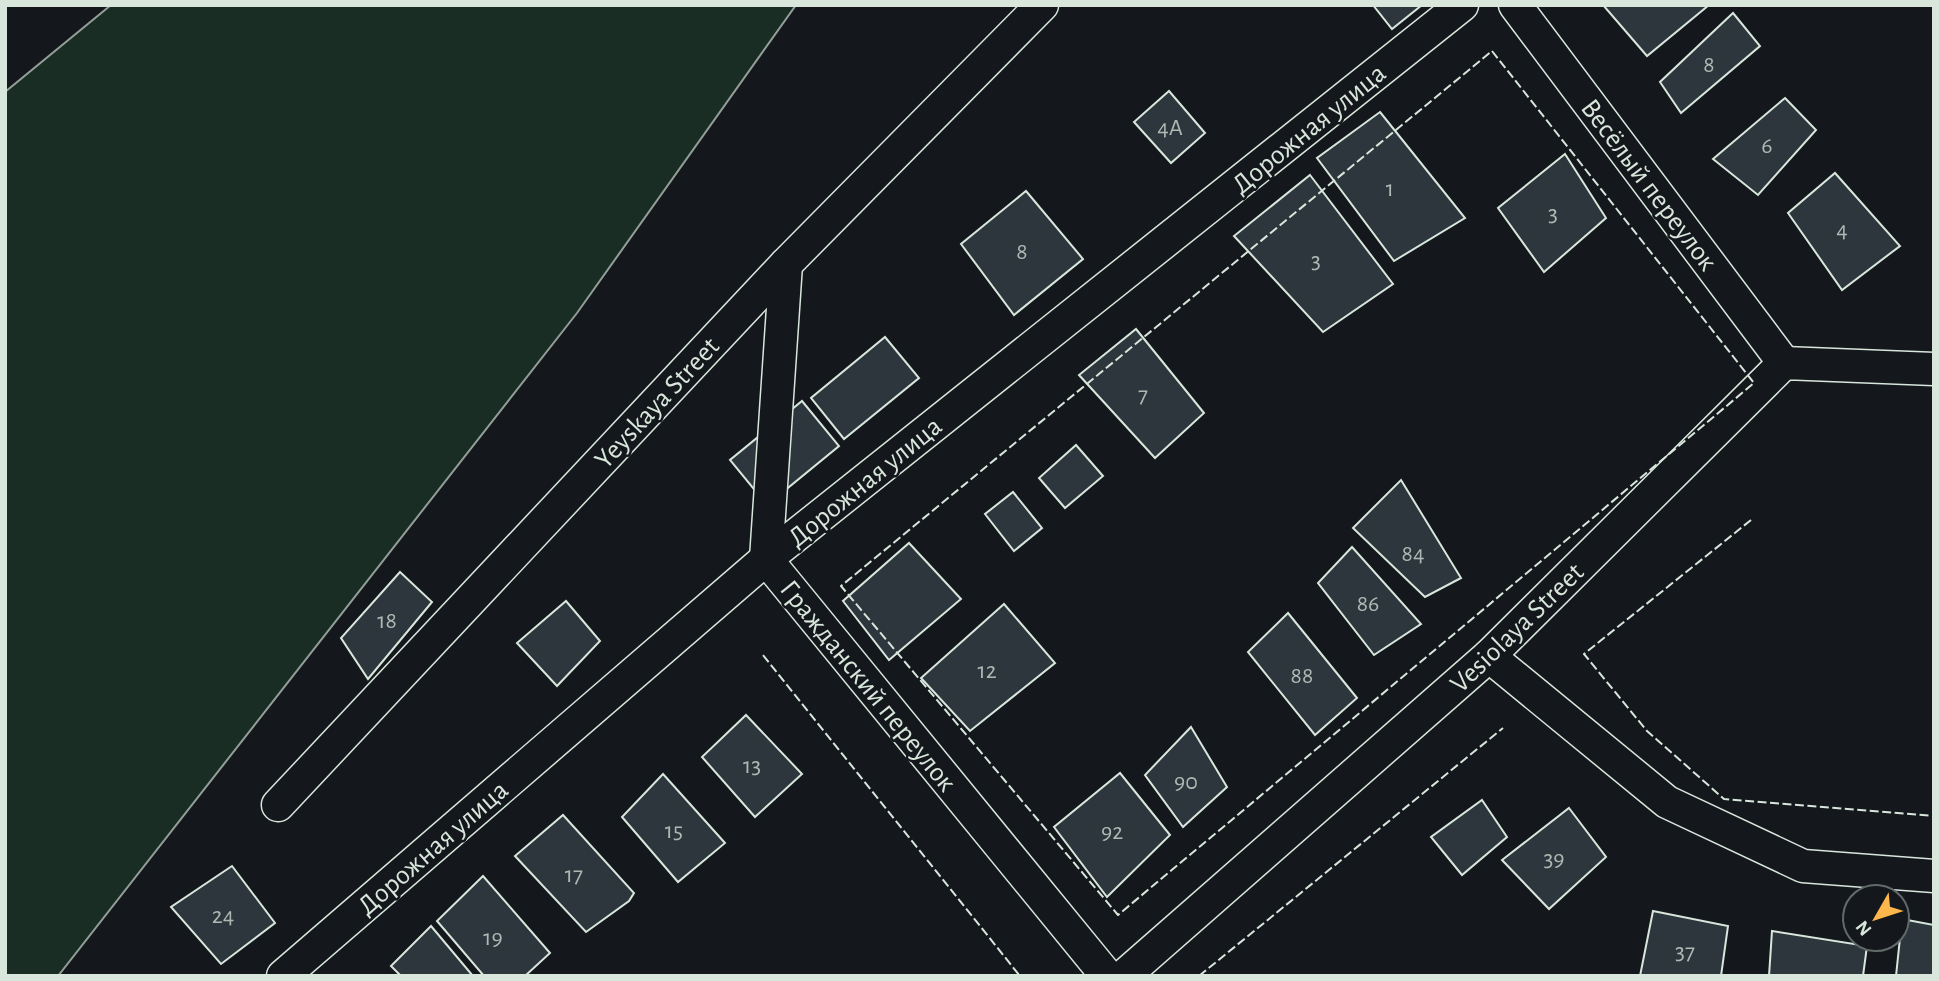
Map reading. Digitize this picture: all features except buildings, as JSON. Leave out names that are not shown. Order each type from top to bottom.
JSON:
[{"type":"street","name":"Yeyskaya Street","points":[[278,805],[786,264],[1042,5]]},
{"type":"street","name":"Дорожная улица","points":[[283,976],[766,559],[1462,5]]},
{"type":"street","name":"Весёлый переулок","points":[[1515,5],[1784,363]]},
{"type":"street","name":"Гражданский переулок","points":[[786,264],[766,559],[1107,976]]},
{"type":"street","points":[[1784,363],[1934,369]]},
{"type":"street","name":"Vesiolaya Street","points":[[1124,976],[1489,656],[1784,363]]},
{"type":"street","points":[[1489,656],[1667,802],[1803,866],[1934,876]]},
{"type":"green space","points":[[111,5],[796,5],[577,313],[58,976],[5,976],[5,92]]},
{"type":"fence","points":[[1492,51],[1754,383],[1118,915],[841,586],[1492,51]]},
{"type":"fence","points":[[1751,520],[1584,654],[1647,731],[1724,799],[1934,816]]},
{"type":"fence","points":[[763,655],[1020,976]]},
{"type":"fence","points":[[1199,976],[1503,728]]}]
